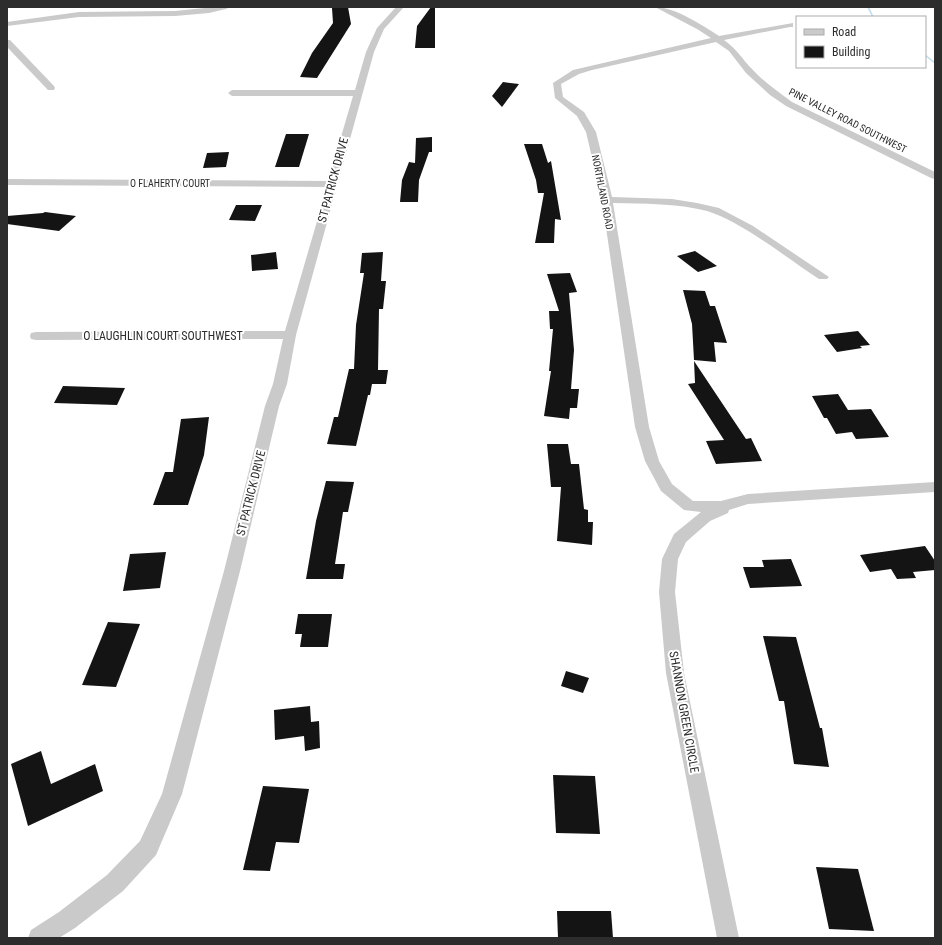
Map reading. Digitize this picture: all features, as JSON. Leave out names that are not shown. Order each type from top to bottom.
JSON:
[{"type":"street","points":[[7,24],[92,10],[142,15],[200,11],[226,7]]},
{"type":"street","name":"ST PATRICK DRIVE","points":[[39,938],[67,920],[115,883],[148,848],[172,794],[230,578],[272,406],[280,384],[290,335],[357,93],[370,52],[381,28],[400,7]]},
{"type":"street","name":"PINE VALLEY ROAD SOUTHWEST","points":[[659,7],[688,20],[717,38],[732,50],[749,71],[773,93],[789,104],[935,176]]},
{"type":"street","name":"NORTHLAND ROAD","points":[[721,506],[689,506],[666,487],[652,461],[642,427],[607,200],[591,132],[581,114],[558,98],[557,83],[576,72],[590,68],[717,38],[790,24]]},
{"type":"street","points":[[7,42],[51,88]]},
{"type":"street","points":[[232,93],[357,93]]},
{"type":"street","name":"O FLAHERTY COURT","points":[[7,182],[332,184]]},
{"type":"street","points":[[607,200],[684,203],[712,210],[730,217],[762,236],[823,277]]},
{"type":"street","name":"O LAUGHLIN COURT SOUTHWEST","points":[[36,336],[290,335]]},
{"type":"street","name":"SHANNON GREEN CIRCLE","points":[[728,938],[675,673],[667,592],[670,559],[680,538],[704,517],[722,509],[721,506],[748,499],[935,487]]},
{"type":"building","points":[[348,7],[351,24],[317,78],[300,77],[312,53],[333,23],[332,8]]},
{"type":"building","points":[[431,7],[435,7],[435,48],[415,48],[417,26]]},
{"type":"building","points":[[503,82],[519,84],[502,107],[492,96]]},
{"type":"building","points":[[286,134],[309,134],[299,167],[275,167]]},
{"type":"building","points":[[432,137],[432,152],[429,152],[419,180],[418,202],[400,202],[402,180],[409,162],[415,163],[416,138]]},
{"type":"building","points":[[524,144],[542,144],[548,163],[551,161],[561,220],[555,219],[554,243],[535,243],[544,193],[538,193],[536,180]]},
{"type":"building","points":[[229,152],[226,167],[203,168],[207,153]]},
{"type":"building","points":[[236,205],[262,205],[255,221],[229,220]]},
{"type":"building","points":[[45,212],[76,216],[59,231],[7,224],[7,216]]},
{"type":"building","points":[[695,251],[717,266],[698,272],[677,256]]},
{"type":"building","points":[[276,252],[278,269],[252,271],[251,255]]},
{"type":"building","points":[[383,252],[381,281],[386,281],[383,309],[379,309],[378,370],[388,370],[386,384],[372,384],[356,446],[327,444],[334,417],[338,417],[349,369],[354,369],[356,325],[364,273],[360,273],[362,253]]},
{"type":"building","points":[[570,273],[577,292],[569,293],[574,350],[571,389],[579,389],[577,408],[570,408],[569,419],[544,416],[551,371],[549,371],[553,329],[550,329],[549,311],[559,311],[547,274]]},
{"type":"building","points":[[683,290],[705,291],[710,306],[715,306],[727,343],[714,342],[716,362],[694,360],[692,324]]},
{"type":"building","points":[[858,331],[870,345],[860,346],[862,348],[837,352],[824,335]]},
{"type":"building","points":[[694,361],[746,439],[751,438],[762,461],[716,464],[706,441],[724,440],[688,384],[695,383]]},
{"type":"building","points":[[63,386],[125,388],[117,405],[54,403]]},
{"type":"building","points":[[838,394],[848,410],[871,409],[889,437],[856,439],[852,432],[836,434],[827,418],[824,418],[812,396]]},
{"type":"building","points":[[209,417],[204,455],[188,505],[153,505],[165,472],[173,472],[181,419]]},
{"type":"building","points":[[547,444],[568,444],[571,464],[579,464],[584,509],[588,510],[588,522],[593,522],[592,545],[557,541],[561,487],[551,487]]},
{"type":"building","points":[[326,481],[354,482],[348,512],[343,512],[335,564],[345,564],[343,579],[306,579],[316,521]]},
{"type":"building","points":[[925,546],[935,561],[935,570],[913,572],[916,578],[897,579],[891,569],[870,572],[860,555]]},
{"type":"building","points":[[166,552],[160,588],[123,591],[130,554]]},
{"type":"building","points":[[791,559],[802,586],[750,588],[743,567],[764,567],[762,560]]},
{"type":"building","points":[[298,614],[332,614],[328,647],[300,647],[302,634],[295,634]]},
{"type":"building","points":[[108,622],[140,624],[116,687],[82,685]]},
{"type":"building","points":[[763,636],[796,637],[820,728],[822,728],[829,767],[794,764],[784,701],[779,701]]},
{"type":"building","points":[[566,671],[589,678],[583,693],[561,686]]},
{"type":"building","points":[[310,706],[311,722],[319,721],[320,748],[305,751],[304,736],[275,740],[274,710]]},
{"type":"building","points":[[41,751],[51,784],[95,764],[103,791],[28,826],[11,764]]},
{"type":"building","points":[[553,775],[595,776],[600,834],[556,833]]},
{"type":"building","points":[[263,786],[309,789],[299,843],[276,842],[270,871],[243,870]]},
{"type":"building","points":[[816,867],[858,869],[874,931],[829,929]]},
{"type":"building","points":[[557,911],[611,911],[613,938],[558,938]]},
{"type":"waterway","points":[[868,7],[872,16]]},
{"type":"waterway","points":[[926,56],[935,63]]}]
